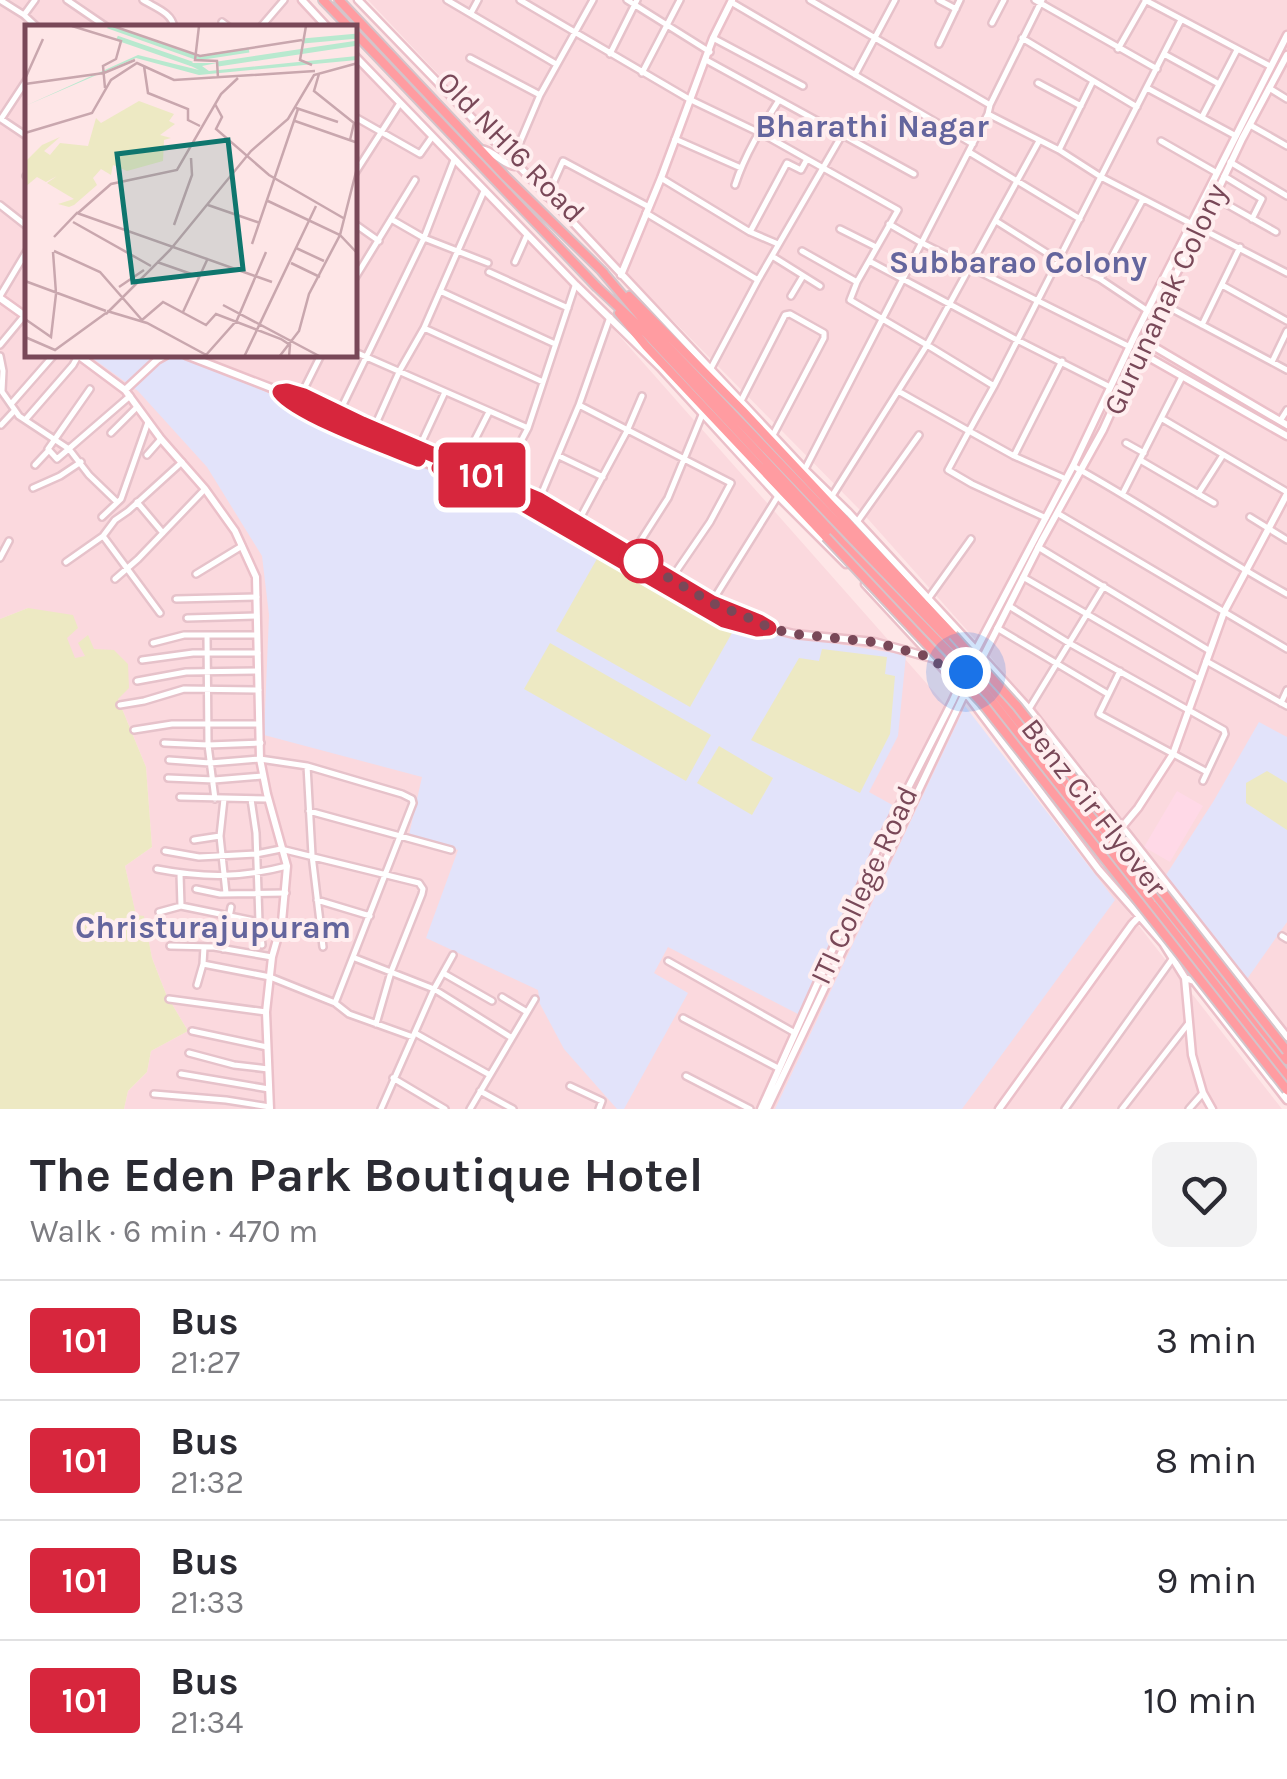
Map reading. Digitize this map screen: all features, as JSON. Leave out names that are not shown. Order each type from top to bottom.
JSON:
[{"type":"main road","points":[[324,0],[347,25]]},
{"type":"main road","name":"Old NH16 Road","points":[[339,0],[480,149],[655,321]]},
{"type":"main road","name":"Old NH16 Road","points":[[358,36],[596,286],[646,346]]},
{"type":"main road","points":[[601,270],[651,329],[972,670],[1287,1060]]},
{"type":"main road","points":[[596,286],[706,395],[842,543],[972,670],[1287,1076]]},
{"type":"main road","name":"Benz Cir Flyover","points":[[655,321],[1017,706],[1287,1050]]},
{"type":"main road","name":"Benz Cir Flyover","points":[[646,346],[982,703],[1287,1090]]},
{"type":"street","points":[[0,0],[35,25]]},
{"type":"street","points":[[24,15],[35,0]]},
{"type":"street","points":[[67,0],[104,25]]},
{"type":"street","points":[[142,0],[169,16],[174,25]]},
{"type":"street","points":[[263,25],[284,0]]},
{"type":"street","points":[[302,0],[325,25]]},
{"type":"street","points":[[358,0],[857,522],[1029,708],[1287,1036]]},
{"type":"street","points":[[447,0],[556,64]]},
{"type":"street","points":[[471,13],[478,0]]},
{"type":"street","points":[[520,0],[689,99],[758,132],[898,210],[850,300],[994,386]]},
{"type":"street","points":[[514,164],[540,94],[593,0]]},
{"type":"street","points":[[626,0],[635,2],[708,56],[779,100],[914,174]]},
{"type":"street","points":[[642,72],[680,0]]},
{"type":"street","points":[[810,0],[990,105]]},
{"type":"street","points":[[855,75],[895,0]]},
{"type":"street","points":[[939,0],[956,9]]},
{"type":"street","points":[[939,44],[960,0]]},
{"type":"street","points":[[992,23],[1004,0]]},
{"type":"street","points":[[1118,48],[1145,0],[1287,75]]},
{"type":"street","points":[[621,275],[713,38],[732,1],[973,144]]},
{"type":"street","points":[[804,469],[969,152],[1040,1],[1157,68]]},
{"type":"street","points":[[610,54],[635,2]]},
{"type":"street","points":[[1047,518],[948,470],[1181,20]]},
{"type":"street","points":[[222,22],[226,25]]},
{"type":"street","name":"Gurunanak Colony","points":[[1037,544],[1057,513],[1110,387],[1192,222],[1230,162],[1269,88],[1287,35]]},
{"type":"street","points":[[713,38],[803,86]]},
{"type":"street","points":[[1022,38],[1138,106]]},
{"type":"street","points":[[1202,117],[1236,50]]},
{"type":"street","points":[[1164,54],[1219,84]]},
{"type":"street","name":"Gurunanak Colony","points":[[1037,544],[1066,479],[1103,430],[1200,228],[1236,136],[1276,66],[1287,55]]},
{"type":"street","points":[[470,58],[540,94]]},
{"type":"street","points":[[358,59],[660,367],[962,690],[1185,978],[1192,1055],[1212,1109]]},
{"type":"street","points":[[1059,150],[1093,80]]},
{"type":"street","points":[[25,82],[0,119],[25,135]]},
{"type":"street","points":[[1038,83],[1081,106]]},
{"type":"street","points":[[1147,88],[1236,136]]},
{"type":"street","points":[[1269,88],[1287,99]]},
{"type":"street","points":[[735,185],[758,132],[779,100]]},
{"type":"street","points":[[358,168],[400,103]]},
{"type":"street","points":[[988,114],[1285,272],[1287,262]]},
{"type":"street","points":[[358,119],[420,154],[432,137]]},
{"type":"street","points":[[1250,125],[1287,146]]},
{"type":"street","points":[[710,370],[842,135]]},
{"type":"street","points":[[675,140],[741,168]]},
{"type":"street","points":[[832,496],[927,344],[1039,141]]},
{"type":"street","points":[[1161,141],[1262,199],[1252,219]]},
{"type":"street","points":[[480,149],[506,164],[514,164]]},
{"type":"street","points":[[969,152],[1080,219]]},
{"type":"street","points":[[339,413],[424,238],[454,160]]},
{"type":"street","points":[[750,232],[787,163],[801,170],[807,160]]},
{"type":"street","points":[[547,197],[563,161],[758,280]]},
{"type":"street","points":[[1230,162],[1287,196]]},
{"type":"street","points":[[661,178],[750,232],[778,244]]},
{"type":"street","points":[[358,273],[415,180]]},
{"type":"street","points":[[374,428],[424,328],[484,191]]},
{"type":"street","points":[[1214,197],[1276,232]]},
{"type":"street","points":[[1100,280],[1144,200]]},
{"type":"street","points":[[0,205],[25,224]]},
{"type":"street","points":[[390,219],[424,238],[488,263]]},
{"type":"street","points":[[996,221],[1148,311]]},
{"type":"street","points":[[890,224],[1130,346],[1287,436]]},
{"type":"street","points":[[358,226],[378,240]]},
{"type":"street","points":[[840,229],[876,247]]},
{"type":"street","points":[[516,262],[527,235]]},
{"type":"street","points":[[1202,325],[1240,247]]},
{"type":"street","points":[[802,251],[857,282]]},
{"type":"street","points":[[25,254],[0,297],[25,316]]},
{"type":"street","points":[[772,256],[820,286]]},
{"type":"street","points":[[869,260],[1110,387]]},
{"type":"street","points":[[488,272],[568,308]]},
{"type":"street","points":[[792,296],[803,276]]},
{"type":"street","points":[[498,483],[528,428],[576,284]]},
{"type":"street","points":[[1222,285],[1287,321]]},
{"type":"street","points":[[440,291],[556,344]]},
{"type":"street","points":[[1161,303],[1287,370]]},
{"type":"street","points":[[741,401],[785,315],[790,314],[824,333],[773,435]]},
{"type":"street","points":[[539,500],[610,317]]},
{"type":"street","points":[[0,345],[25,318]]},
{"type":"street","points":[[424,328],[544,382]]},
{"type":"street","points":[[1272,362],[1287,331]]},
{"type":"street","points":[[1135,336],[1284,423],[1287,410]]},
{"type":"street","points":[[358,353],[528,428]]},
{"type":"street","points":[[0,356],[2,393],[19,416],[69,449],[117,502]]},
{"type":"street","points":[[1,425],[18,393],[52,358]]},
{"type":"street","points":[[26,419],[76,358]]},
{"type":"street","points":[[82,358],[127,393],[205,489],[235,531],[256,577],[260,760],[288,866],[266,1012],[270,1108],[154,1094]]},
{"type":"street","points":[[49,450],[58,460],[161,358]]},
{"type":"street","points":[[194,358],[280,392],[300,395],[539,500],[712,603],[769,628],[874,642],[933,658]]},
{"type":"street","points":[[300,395],[316,358]]},
{"type":"street","points":[[1014,456],[1062,361]]},
{"type":"street","points":[[1123,493],[1182,377]]},
{"type":"street","points":[[35,465],[90,389]]},
{"type":"street","points":[[898,391],[1014,456],[1066,479]]},
{"type":"street","points":[[280,392],[291,403],[334,424],[523,504],[737,625],[769,628]]},
{"type":"street","points":[[418,448],[446,392]]},
{"type":"street","points":[[577,524],[642,396]]},
{"type":"street","points":[[579,405],[731,483],[710,522],[671,578]]},
{"type":"street","points":[[111,433],[137,406]]},
{"type":"street","points":[[461,467],[490,411]]},
{"type":"street","points":[[631,556],[668,498],[702,415]]},
{"type":"street","points":[[1113,840],[1173,754],[1224,612],[1287,493],[1161,418]]},
{"type":"street","points":[[102,517],[117,502],[131,476],[148,422]]},
{"type":"street","points":[[857,522],[919,435]]},
{"type":"street","points":[[148,456],[161,439]]},
{"type":"street","points":[[1126,443],[1214,503]]},
{"type":"street","points":[[1198,494],[1223,455]]},
{"type":"street","points":[[559,456],[603,477]]},
{"type":"street","points":[[33,488],[81,462]]},
{"type":"street","points":[[66,562],[103,536],[115,520],[182,462]]},
{"type":"street","points":[[1077,468],[1287,594]]},
{"type":"street","points":[[115,579],[205,489]]},
{"type":"street","points":[[704,609],[712,603],[778,496]]},
{"type":"street","points":[[137,502],[163,533]]},
{"type":"street","points":[[1057,513],[1287,650]]},
{"type":"street","points":[[1250,517],[1287,540]]},
{"type":"street","points":[[103,536],[160,613]]},
{"type":"street","points":[[928,599],[972,539]]},
{"type":"street","points":[[0,558],[9,541]]},
{"type":"street","points":[[979,654],[1009,606],[1037,544]]},
{"type":"street","points":[[1037,544],[1210,651]]},
{"type":"street","points":[[979,654],[1037,544]]},
{"type":"street","points":[[196,574],[242,546]]},
{"type":"street","points":[[1023,577],[1199,680]]},
{"type":"street","points":[[1029,708],[1104,586]]},
{"type":"street","points":[[176,598],[256,597]]},
{"type":"street","points":[[1009,606],[1225,731],[1202,781]]},
{"type":"street","points":[[188,618],[257,616]]},
{"type":"street","points":[[997,628],[1108,694]]},
{"type":"street","points":[[153,642],[184,635],[258,635]]},
{"type":"street","points":[[207,635],[208,745],[215,799]]},
{"type":"street","points":[[142,660],[192,653],[258,653]]},
{"type":"street","name":"ITI College Road","points":[[764,1109],[979,654]]},
{"type":"street","points":[[1206,661],[1284,704],[1287,690]]},
{"type":"street","points":[[137,681],[186,672],[258,671]]},
{"type":"street","points":[[1120,672],[1099,714],[1207,772]]},
{"type":"street","points":[[120,705],[176,690],[259,690]]},
{"type":"street","name":"ITI College Road","points":[[764,1109],[883,838],[962,690]]},
{"type":"street","points":[[134,730],[172,724],[259,724]]},
{"type":"street","points":[[164,743],[261,743]]},
{"type":"street","points":[[168,760],[260,760],[306,766],[410,796],[413,804],[336,1003]]},
{"type":"street","points":[[306,766],[323,947]]},
{"type":"street","points":[[168,778],[262,776]]},
{"type":"street","points":[[180,797],[268,800]]},
{"type":"street","points":[[224,799],[220,836],[226,894]]},
{"type":"street","points":[[251,799],[262,945]]},
{"type":"street","points":[[309,811],[451,850]]},
{"type":"street","points":[[194,840],[220,836]]},
{"type":"street","points":[[165,850],[199,858],[282,848],[418,883],[422,889],[376,1024]]},
{"type":"street","points":[[158,869],[224,876],[257,874],[288,866]]},
{"type":"street","points":[[180,874],[181,906]]},
{"type":"street","points":[[196,889],[226,894],[286,893]]},
{"type":"street","points":[[318,900],[370,916]]},
{"type":"street","points":[[999,1109],[1152,903]]},
{"type":"street","points":[[159,912],[181,906],[259,922]]},
{"type":"street","points":[[223,948],[231,907]]},
{"type":"street","points":[[170,946],[223,948],[272,957]]},
{"type":"street","points":[[197,985],[204,964],[204,947]]},
{"type":"street","points":[[381,1109],[453,955]]},
{"type":"street","points":[[354,958],[434,990],[512,1038]]},
{"type":"street","points":[[1066,1109],[1173,958]]},
{"type":"street","points":[[668,961],[795,1033]]},
{"type":"street","points":[[204,964],[270,977],[336,1003],[348,1014],[414,1035],[490,1074]]},
{"type":"street","points":[[443,973],[492,1001]]},
{"type":"street","points":[[1185,978],[1194,981],[1287,1100]]},
{"type":"street","points":[[502,997],[527,1012]]},
{"type":"street","points":[[169,999],[266,1012]]},
{"type":"street","points":[[470,1109],[535,999]]},
{"type":"street","points":[[684,1018],[779,1069]]},
{"type":"street","points":[[1122,1109],[1188,1024]]},
{"type":"street","points":[[192,1030],[268,1047]]},
{"type":"street","points":[[189,1053],[234,1066],[268,1069]]},
{"type":"street","points":[[181,1074],[268,1089]]},
{"type":"street","points":[[686,1076],[750,1109]]},
{"type":"street","points":[[393,1078],[445,1109]]},
{"type":"street","points":[[570,1086],[602,1102],[599,1109]]},
{"type":"street","points":[[480,1091],[513,1109]]},
{"type":"street","points":[[1189,1109],[1203,1092]]},
{"type":"street","points":[[225,1109],[226,1100]]},
{"type":"shaded area","points":[[0,0],[306,0],[331,25],[25,25],[25,358],[358,358],[358,54],[503,204],[1125,908],[1282,1109],[124,1109],[128,1091],[147,1072],[151,1051],[188,1031],[166,994],[152,958],[144,917],[136,916],[125,866],[152,847],[146,767],[118,699],[86,656],[75,659],[66,638],[28,608],[0,619]]},
{"type":"shaded area","points":[[368,0],[1287,0],[1287,1031],[990,656],[860,510],[627,274]]},
{"type":"shaded area","points":[[92,358],[186,358],[231,376],[524,511],[734,627],[906,655],[898,736],[869,792],[896,807],[798,1014],[668,947],[654,973],[688,993],[624,1109],[617,1109],[564,1049],[540,1004],[538,990],[426,938],[458,850],[409,835],[422,777],[264,735],[269,615],[262,556],[207,467],[138,391]]},
{"type":"shaded area","points":[[598,557],[732,633],[690,707],[556,631]]},
{"type":"shaded area","points":[[28,608],[73,615],[78,628],[67,638],[75,658],[85,656],[78,643],[88,635],[94,649],[114,650],[128,664],[129,688],[118,699],[146,767],[152,847],[125,866],[136,915],[144,916],[152,958],[166,994],[188,1031],[151,1051],[147,1072],[128,1091],[124,1109],[0,1109],[0,619]]},
{"type":"shaded area","points":[[550,643],[711,735],[686,781],[524,689]]},
{"type":"shaded area","points":[[822,649],[887,657],[885,674],[895,676],[890,734],[860,793],[751,740],[799,658],[819,661]]},
{"type":"shaded area","points":[[965,706],[1115,900],[962,1109],[775,1109]]},
{"type":"shaded area","points":[[1259,722],[1287,737],[1287,922],[1247,979],[1166,875]]},
{"type":"shaded area","points":[[719,746],[773,778],[752,815],[697,783]]},
{"type":"shaded area","points":[[1267,771],[1287,783],[1287,830],[1246,803],[1246,783]]},
{"type":"shaded area","points":[[1177,791],[1203,806],[1170,862],[1144,847]]},
{"type":"bus line","name":"101","points":[[418,459],[312,414],[280,392],[304,396],[539,500],[676,583],[769,628],[757,629],[724,620],[523,504],[439,468]]},
{"type":"district","name":"Bharathi Nagar","points":[[872,126]]},
{"type":"district","name":"Subbarao Colony","points":[[1018,262]]},
{"type":"district","name":"Christurajupuram","points":[[213,927]]},
{"type":"route","points":[[641,561],[631,556],[712,603],[769,628],[874,642],[933,658],[959,686],[966,672]]}]
